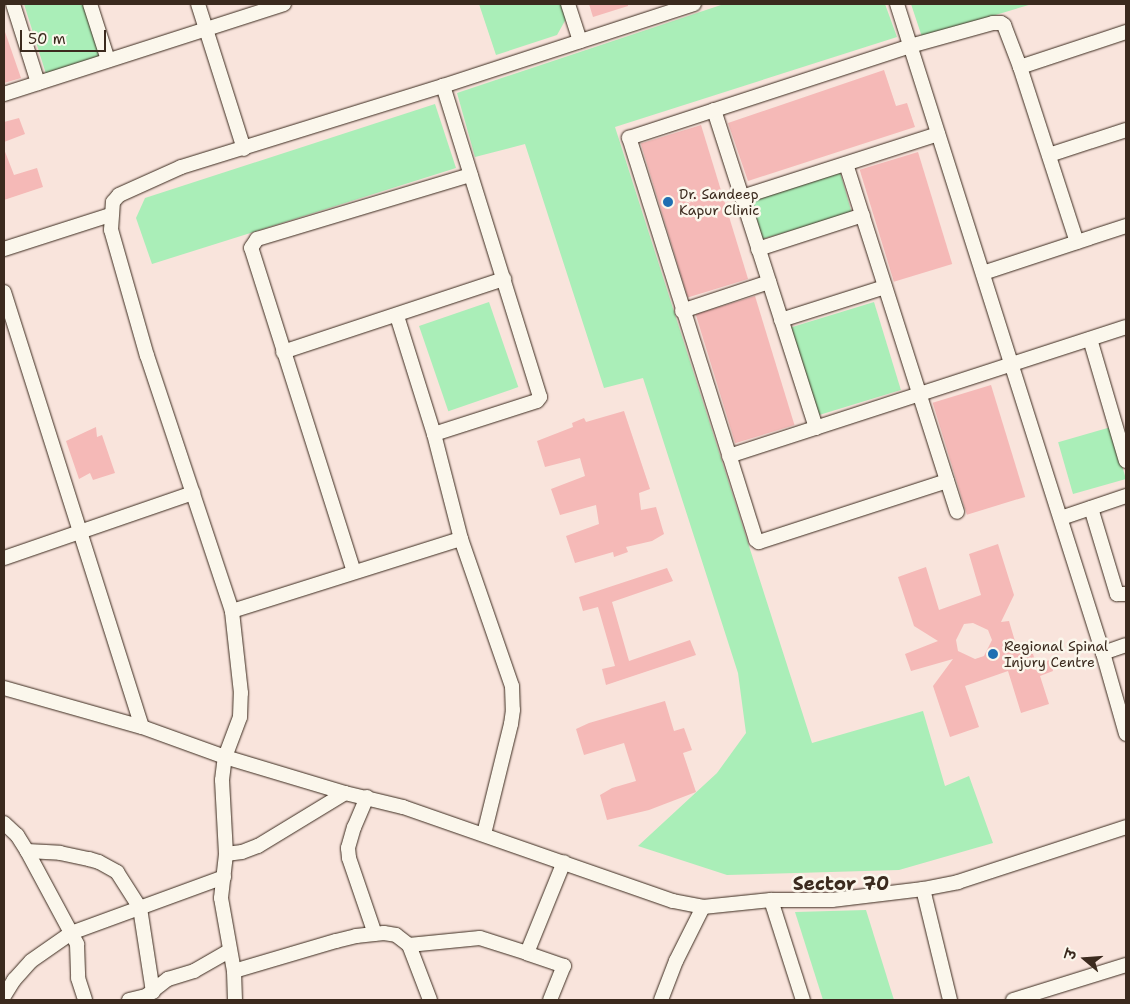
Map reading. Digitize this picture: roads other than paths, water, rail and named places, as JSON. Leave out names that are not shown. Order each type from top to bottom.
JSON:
[{"type":"street","points":[[13,4],[38,82]]},
{"type":"street","points":[[90,4],[108,60]]},
{"type":"street","points":[[198,4],[244,149]]},
{"type":"street","points":[[4,94],[284,4]]},
{"type":"street","points":[[568,4],[580,40]]},
{"type":"street","points":[[235,1000],[234,971],[221,898],[226,854],[226,828],[221,797],[225,757],[240,716],[241,693],[232,611],[147,356],[111,230],[110,215],[113,202],[119,195],[181,167],[443,86],[580,40],[667,8],[694,4]]},
{"type":"street","points":[[897,4],[1104,653],[1126,734]]},
{"type":"street","points":[[947,481],[758,542],[682,310],[628,139],[629,137],[910,46],[997,22],[1004,25],[1020,67],[1077,242]]},
{"type":"street","points":[[1020,67],[1126,32]]},
{"type":"street","points":[[434,434],[539,398],[504,279],[443,86]]},
{"type":"street","points":[[714,110],[816,428]]},
{"type":"street","points":[[1049,155],[1126,130]]},
{"type":"street","points":[[742,198],[938,134]]},
{"type":"street","points":[[846,164],[957,512]]},
{"type":"street","points":[[354,572],[251,248],[252,243],[257,239],[471,175]]},
{"type":"street","points":[[4,249],[110,215]]},
{"type":"street","points":[[758,249],[863,215]]},
{"type":"street","points":[[983,273],[1126,226]]},
{"type":"street","points":[[284,352],[504,279]]},
{"type":"street","points":[[682,310],[769,282]]},
{"type":"street","points":[[781,320],[885,287]]},
{"type":"street","points":[[4,292],[142,727]]},
{"type":"street","points":[[396,316],[434,434],[461,539],[512,686],[511,724],[484,834]]},
{"type":"street","points":[[729,456],[1126,328]]},
{"type":"street","points":[[1090,339],[1126,461]]},
{"type":"street","points":[[4,558],[193,493]]},
{"type":"street","points":[[1060,518],[1126,496]]},
{"type":"street","points":[[1091,508],[1117,594],[1126,594]]},
{"type":"street","points":[[232,611],[461,539]]},
{"type":"street","points":[[1104,653],[1126,645]]},
{"type":"street","points":[[4,688],[142,727],[225,757],[345,792],[403,806],[673,900],[702,907],[771,900],[832,900],[923,889],[958,882],[1126,827]]},
{"type":"street","points":[[226,854],[242,852],[258,846],[345,792]]},
{"type":"street","points":[[367,797],[354,827],[348,848],[349,858],[375,934]]},
{"type":"street","points":[[4,823],[17,835],[27,851],[71,933],[79,952],[78,978],[85,1000]]},
{"type":"street","points":[[27,851],[60,853],[104,864],[117,872],[140,908],[153,992]]},
{"type":"street","points":[[527,953],[564,862]]},
{"type":"street","points":[[5,992],[31,961],[71,933],[224,877]]},
{"type":"street","points":[[923,889],[950,1000]]},
{"type":"street","points":[[771,900],[803,1000]]},
{"type":"street","points":[[661,1000],[680,952],[702,907]]},
{"type":"street","points":[[234,971],[336,941],[375,934],[396,935],[410,945],[427,998]]},
{"type":"street","points":[[410,945],[480,938],[564,966],[550,1000]]},
{"type":"street","points":[[129,1000],[146,996],[168,979],[194,971],[230,951]]},
{"type":"street","points":[[1014,1000],[1126,965]]},
{"type":"place","name":"Dr. Sandeep Kapur Clinic","points":[[668,202]]},
{"type":"place","name":"Regional Spinal Injury Centre","points":[[993,654]]},
{"type":"district","name":"Sector 70","points":[[841,884]]}]
